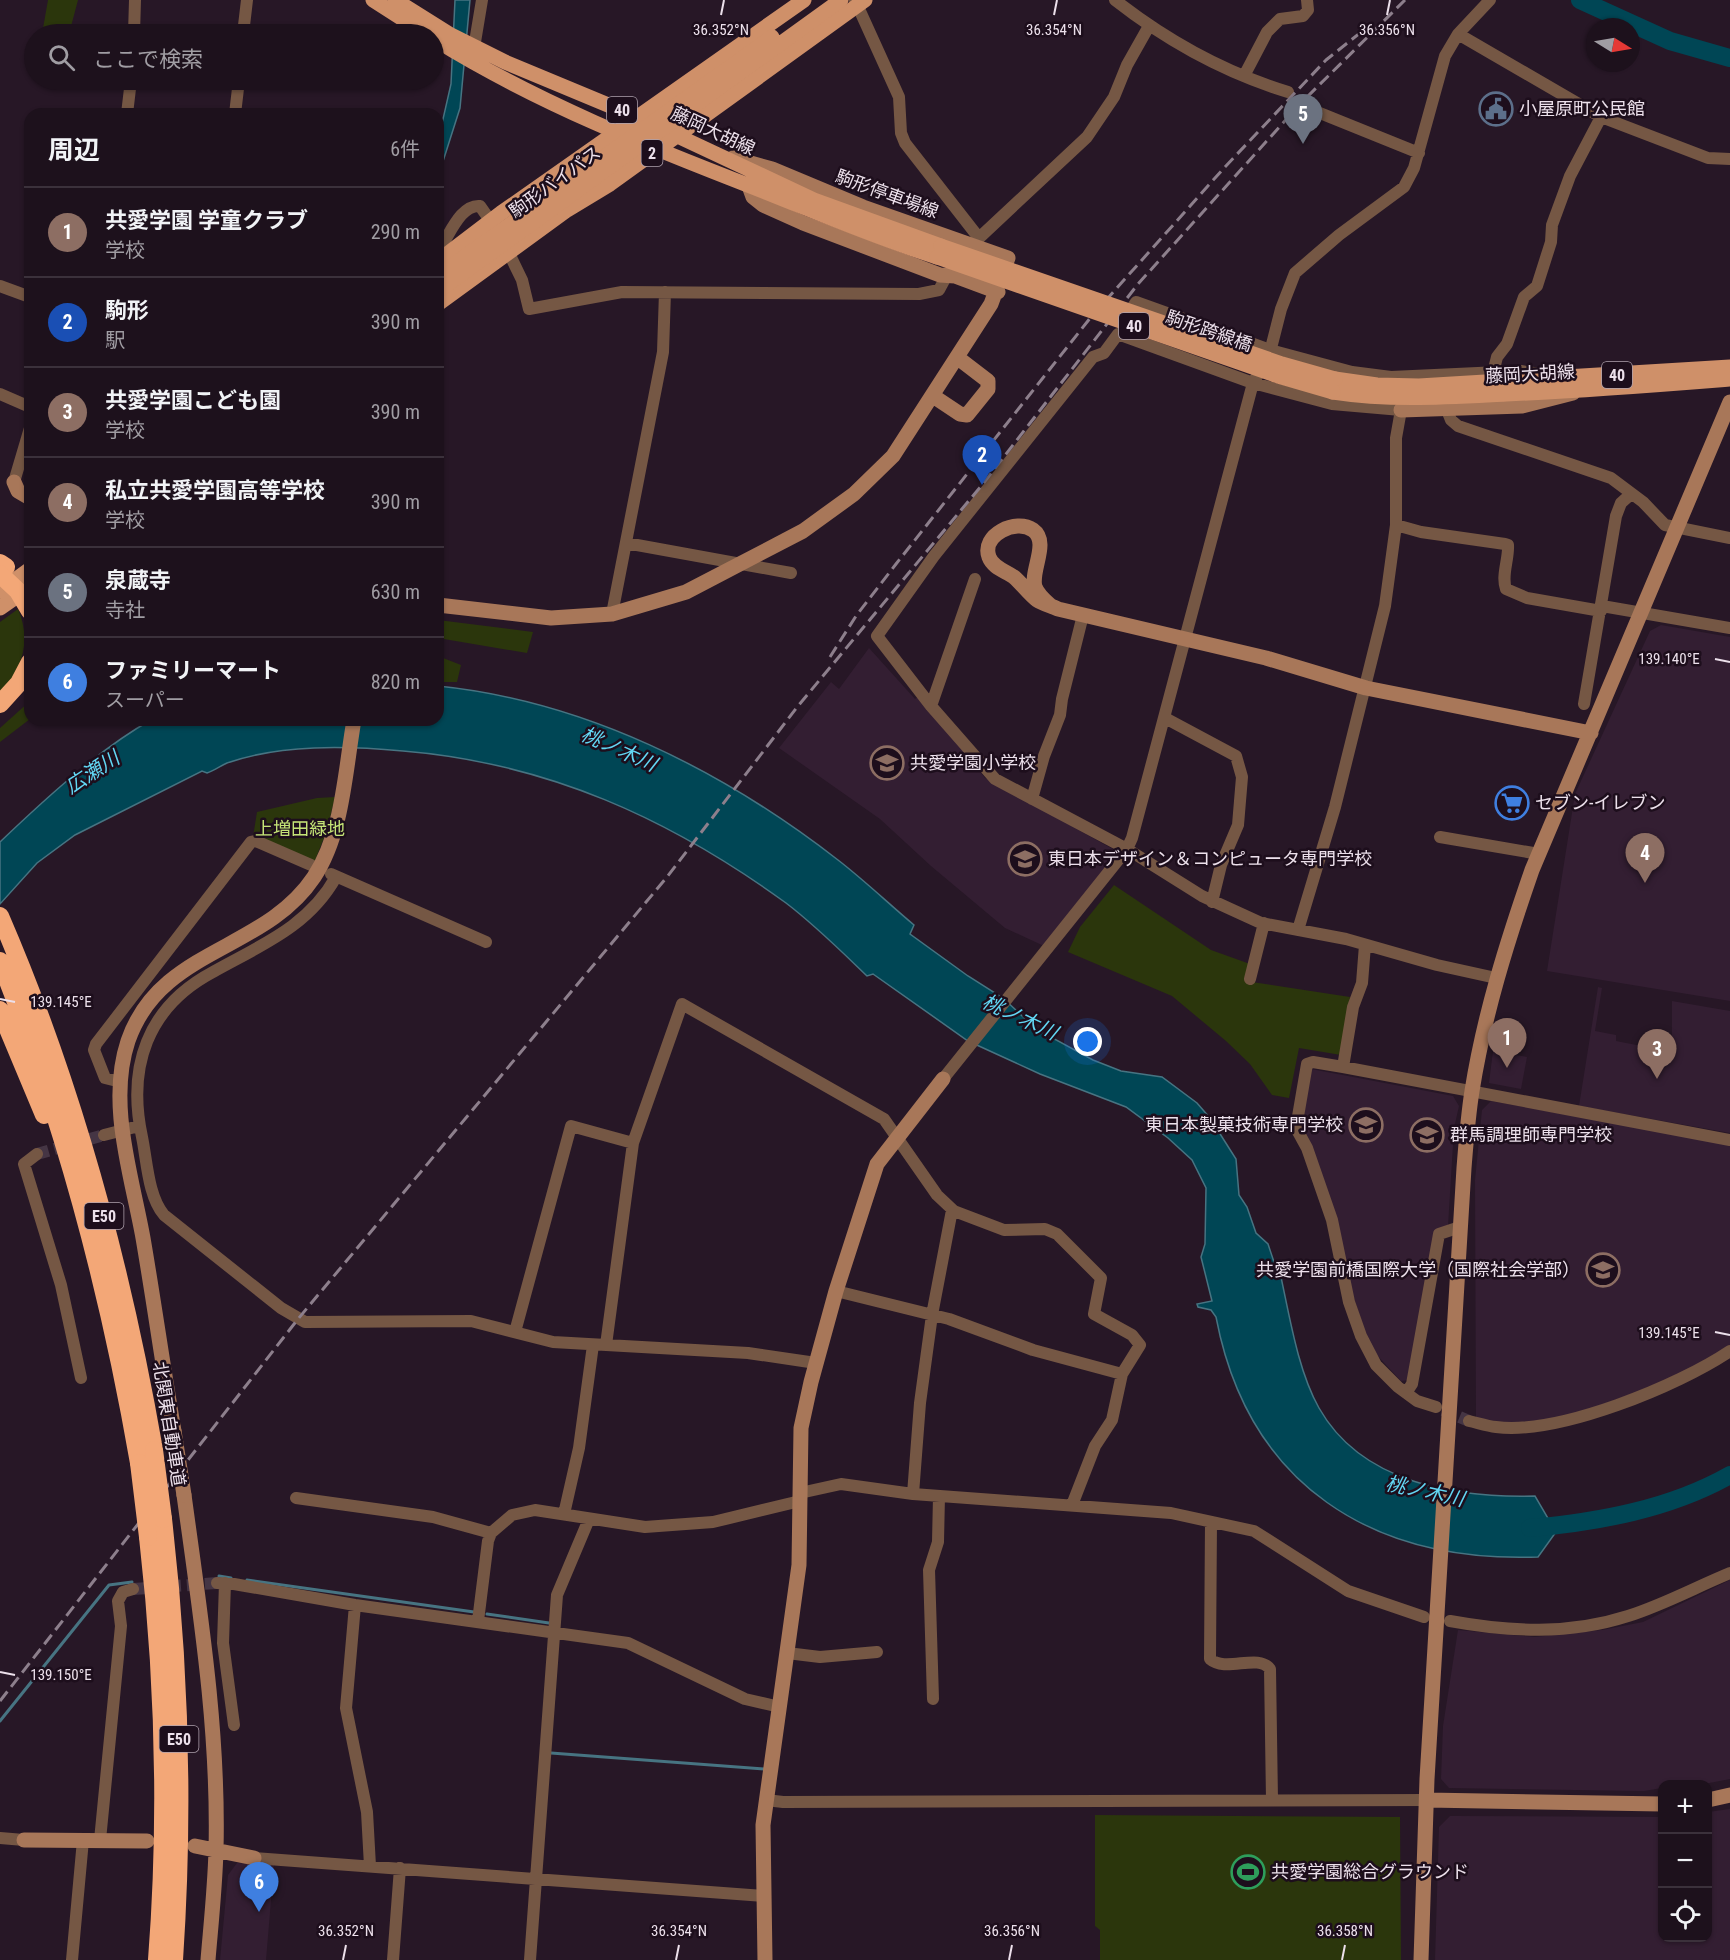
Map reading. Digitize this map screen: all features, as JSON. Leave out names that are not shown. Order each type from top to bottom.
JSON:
[{"type":"highway","points":[[2,568],[24,584]]},
{"type":"highway","points":[[2,568],[24,601]]},
{"type":"highway","points":[[0,704],[19,683],[24,673]]},
{"type":"highway","points":[[0,716],[24,690]]},
{"type":"highway","name":"北関東自動車道","points":[[0,916],[79,1128],[125,1299],[154,1450],[163,1520],[179,1698],[180,1814],[174,1960]]},
{"type":"highway","name":"北関東自動車道","points":[[0,961],[6,1009],[62,1132],[108,1301],[139,1463],[157,1625],[163,1742],[162,1869],[157,1960]]},
{"type":"main road","points":[[373,0],[410,24]]},
{"type":"main road","name":"40","points":[[395,0],[426,24]]},
{"type":"main road","name":"2","points":[[444,257],[615,132],[804,0]]},
{"type":"main road","name":"駒形バイパス","points":[[444,272],[823,0]]},
{"type":"main road","name":"駒形バイパス","points":[[444,287],[841,0]]},
{"type":"main road","name":"2","points":[[444,300],[567,210],[610,184],[859,2]]},
{"type":"main road","name":"40","points":[[444,37],[472,52]]},
{"type":"main road","name":"40","points":[[444,41],[450,42]]},
{"type":"main road","name":"藤岡大胡線","points":[[472,52],[637,117],[814,200],[939,252]]},
{"type":"main road","name":"藤岡大胡線","points":[[472,52],[511,84],[588,121],[847,227],[939,252]]},
{"type":"main road","points":[[586,153],[592,134],[588,121]]},
{"type":"main road","name":"駒形跨線橋","points":[[939,252],[1267,373],[1334,386]]},
{"type":"main road","name":"藤岡大胡線","points":[[1334,386],[1419,387],[1730,367]]},
{"type":"main road","name":"藤岡大胡線","points":[[1334,386],[1375,398],[1417,399],[1575,392],[1730,379]]},
{"type":"main road","points":[[0,591],[24,573]]},
{"type":"main road","points":[[0,608],[24,592]]},
{"type":"street","points":[[134,24],[135,0]]},
{"type":"street","points":[[244,24],[247,0]]},
{"type":"street","points":[[472,52],[482,0]]},
{"type":"street","points":[[1115,0],[1149,26],[1244,76],[1288,92]]},
{"type":"street","points":[[1244,76],[1267,32],[1280,19],[1303,16],[1308,10],[1306,0]]},
{"type":"street","points":[[765,1960],[763,1834],[800,1565],[801,1428],[836,1291],[877,1164],[897,1135],[1039,962],[1127,849],[1136,828],[1253,382],[1270,350],[1281,309],[1295,273],[1339,235],[1404,188],[1419,153],[1445,56],[1458,34],[1490,0]]},
{"type":"street","points":[[859,2],[899,98],[901,133],[905,143],[977,242],[1087,137],[1114,97],[1127,65],[1149,26]]},
{"type":"street","points":[[1458,34],[1601,117],[1708,158],[1730,159]]},
{"type":"street","points":[[128,108],[130,90]]},
{"type":"street","points":[[236,108],[238,90]]},
{"type":"street","points":[[1305,107],[1419,153]]},
{"type":"street","points":[[1496,372],[1497,357],[1507,344],[1524,297],[1537,286],[1551,242],[1552,225],[1570,176],[1601,117]]},
{"type":"street","name":"駒形停車場線","points":[[444,606],[551,618],[612,614],[686,592],[803,531],[868,482],[893,456],[998,292],[1008,258],[977,242],[863,207],[772,169],[719,155]]},
{"type":"street","points":[[749,186],[750,194],[758,202],[773,209],[946,277],[955,276],[998,292]]},
{"type":"street","points":[[444,242],[462,213],[472,206],[480,206],[492,221],[510,253],[522,280],[529,309],[621,292],[919,294],[939,290],[946,277]]},
{"type":"street","points":[[0,286],[24,295]]},
{"type":"street","points":[[612,614],[663,352],[665,292]]},
{"type":"street","points":[[1496,978],[1346,939],[1264,924],[1245,918],[1212,902],[1127,849],[989,774],[931,706],[877,636],[879,630],[1093,357],[1104,353],[1136,302],[1270,350],[1317,364],[1391,377],[1533,372],[1553,379]]},
{"type":"street","points":[[1118,334],[1253,382],[1332,404],[1401,410],[1447,410],[1522,406],[1575,392]]},
{"type":"street","points":[[933,396],[960,414],[967,415],[988,389],[988,381],[957,358]]},
{"type":"street","points":[[0,394],[24,404]]},
{"type":"street","points":[[1422,1960],[1427,1800],[1438,1596],[1460,1227],[1472,1093],[1496,978],[1539,854],[1730,402]]},
{"type":"street","points":[[1298,930],[1366,688],[1385,606],[1396,525],[1396,438],[1401,410]]},
{"type":"street","points":[[1447,410],[1451,420],[1458,426],[1611,478],[1643,502],[1661,523],[1675,528],[1728,538],[1730,524]]},
{"type":"street","points":[[24,448],[14,482],[18,491],[24,494]]},
{"type":"street","points":[[1584,704],[1618,509],[1631,494]]},
{"type":"street","points":[[1050,605],[1041,597],[1035,584],[1040,544],[1038,536],[1027,527],[1016,525],[1006,528],[988,549],[989,558],[1036,599],[1050,605],[1083,615],[1266,658],[1366,688],[1591,733]]},
{"type":"street","points":[[1396,525],[1422,532],[1508,545],[1509,555],[1504,584],[1506,589],[1527,598],[1642,611],[1730,628]]},
{"type":"street","points":[[626,543],[791,573]]},
{"type":"street","points":[[931,706],[975,579]]},
{"type":"street","points":[[1032,799],[1044,756],[1060,715],[1083,615]]},
{"type":"street","points":[[1165,718],[1236,756],[1242,777],[1238,825],[1221,865],[1212,902]]},
{"type":"street","points":[[207,1960],[216,1851],[212,1725],[184,1495],[124,1130],[120,1082],[123,1058],[132,1031],[146,1007],[163,986],[200,959],[267,924],[308,885],[328,847],[342,790],[353,726]]},
{"type":"street","points":[[1440,837],[1539,854]]},
{"type":"street","points":[[120,1082],[105,1078],[94,1050],[96,1044],[251,842],[256,841],[311,865]]},
{"type":"street","points":[[486,942],[334,875],[322,898],[294,927],[212,972],[174,1000],[151,1031],[139,1068],[136,1095],[139,1126],[159,1209],[193,1240],[298,1319],[316,1323],[471,1321],[553,1342],[767,1355],[816,1364]]},
{"type":"street","points":[[1250,979],[1264,924]]},
{"type":"street","points":[[1343,1067],[1353,1006],[1362,983],[1365,945]]},
{"type":"street","points":[[564,1514],[600,1345],[633,1143],[682,1004],[884,1119],[927,1182],[952,1210],[1004,1230],[1045,1229],[1062,1237],[1102,1281],[1094,1314],[1132,1335],[1140,1345],[1122,1374],[1112,1420],[1095,1446],[1072,1504]]},
{"type":"street","points":[[1436,1407],[1418,1401],[1406,1393],[1377,1365],[1360,1336],[1348,1302],[1332,1220],[1307,1148],[1296,1128],[1307,1064],[1313,1062],[1343,1067],[1730,1140]]},
{"type":"street","points":[[104,1135],[139,1126]]},
{"type":"street","points":[[515,1332],[571,1126],[633,1143]]},
{"type":"street","points":[[37,1154],[24,1164],[61,1285],[81,1378]]},
{"type":"street","points":[[913,1494],[920,1402],[932,1315],[952,1210]]},
{"type":"street","points":[[1406,1393],[1412,1384],[1439,1234],[1460,1227]]},
{"type":"street","points":[[836,1291],[932,1315],[1033,1350],[1122,1374]]},
{"type":"street","points":[[1469,1420],[1511,1427],[1543,1424],[1592,1414],[1675,1382],[1708,1366],[1730,1351]]},
{"type":"street","points":[[478,1621],[490,1533],[512,1515],[535,1510],[639,1527],[697,1524],[841,1484],[913,1494],[1154,1510],[1211,1522],[1259,1533],[1314,1572],[1348,1591],[1424,1617]]},
{"type":"street","points":[[933,1699],[929,1570],[938,1542],[939,1496]]},
{"type":"street","points":[[296,1498],[433,1517],[490,1533]]},
{"type":"street","points":[[530,1960],[553,1632],[558,1590],[585,1533],[589,1519]]},
{"type":"street","points":[[1211,1522],[1210,1659],[1219,1664],[1262,1664],[1270,1669],[1272,1800]]},
{"type":"street","points":[[1450,1621],[1523,1631],[1593,1625],[1657,1606],[1730,1573]]},
{"type":"street","points":[[234,1725],[224,1653],[221,1583],[356,1605],[628,1643],[745,1699],[780,1707]]},
{"type":"street","points":[[100,1840],[121,1626],[119,1595],[133,1589]]},
{"type":"street","points":[[356,1605],[346,1708],[368,1812],[370,1866]]},
{"type":"street","points":[[788,1653],[820,1658],[877,1652]]},
{"type":"street","points":[[1712,1799],[1730,1796]]},
{"type":"street","points":[[766,1800],[783,1802],[1427,1800],[1658,1804]]},
{"type":"street","points":[[0,1838],[147,1841]]},
{"type":"street","points":[[72,1960],[83,1840]]},
{"type":"street","points":[[195,1846],[254,1858],[764,1896]]},
{"type":"street","points":[[393,1960],[400,1868]]},
{"type":"shaded area","points":[[1661,625],[1730,637],[1730,1001],[1547,971],[1575,794],[1650,631]]},
{"type":"shaded area","points":[[869,648],[915,699],[919,696],[985,778],[1118,852],[1044,946],[1005,928],[931,866],[880,819],[779,748],[831,682],[839,689]]},
{"type":"shaded area","points":[[1598,987],[1602,988],[1595,1031],[1616,1035],[1616,1041],[1672,1052],[1672,1001],[1730,1011],[1730,1133],[1579,1106]]},
{"type":"shaded area","points":[[1493,1051],[1527,1057],[1521,1089],[1489,1083]]},
{"type":"shaded area","points":[[1311,1069],[1453,1096],[1459,1106],[1454,1128],[1448,1226],[1437,1230],[1408,1380],[1401,1381],[1375,1353],[1365,1333],[1298,1119]]},
{"type":"shaded area","name":"共愛学園前橋国際大学（国際社会学部）","points":[[1491,1101],[1730,1144],[1730,1345],[1691,1369],[1595,1409],[1542,1421],[1501,1424],[1476,1418],[1475,1180],[1482,1110]]},
{"type":"shaded area","points":[[1730,1580],[1730,1779],[1712,1782],[1712,1780],[1658,1780],[1658,1789],[1644,1791],[1449,1788],[1441,1779],[1443,1726],[1458,1630],[1535,1637],[1602,1630],[1643,1622]]},
{"type":"shaded area","points":[[1730,1809],[1730,1960],[1435,1960],[1439,1827],[1450,1816],[1658,1817],[1658,1942],[1712,1942],[1712,1811]]},
{"type":"shaded area","points":[[237,1863],[274,1865],[266,1960],[220,1960],[228,1875]]},
{"type":"green space","points":[[48,0],[78,0],[72,24],[44,24]]},
{"type":"green space","points":[[18,609],[24,632],[22,654],[14,675],[0,695],[0,622]]},
{"type":"green space","points":[[444,621],[533,632],[527,653],[444,639]]},
{"type":"green space","points":[[444,658],[461,665],[457,682],[444,682]]},
{"type":"green space","points":[[24,706],[24,724],[0,742],[0,728]]},
{"type":"green space","name":"上増田緑地","points":[[335,797],[327,830],[314,863],[253,837],[257,812],[317,798]]},
{"type":"green space","points":[[1114,885],[1211,950],[1250,964],[1245,981],[1350,997],[1341,1055],[1299,1048],[1289,1098],[1272,1095],[1250,1064],[1172,996],[1068,952],[1080,927]]},
{"type":"green space","name":"共愛学園総合グラウンド","points":[[1095,1815],[1400,1817],[1401,1960],[1100,1960],[1100,1930],[1095,1926]]},
{"type":"water","points":[[455,0],[470,0],[460,108],[444,158],[444,115],[451,84]]},
{"type":"water","name":"広瀬川","points":[[444,687],[493,694],[546,707],[599,724],[699,769],[794,827],[838,860],[914,925],[910,934],[1003,998],[1036,1029],[1093,1060],[1121,1071],[1162,1077],[1197,1103],[1210,1118],[1236,1159],[1239,1195],[1247,1207],[1256,1233],[1268,1244],[1275,1265],[1279,1268],[1294,1340],[1311,1393],[1337,1434],[1360,1454],[1386,1470],[1414,1481],[1474,1494],[1535,1496],[1556,1532],[1538,1557],[1478,1555],[1422,1546],[1372,1528],[1327,1502],[1288,1468],[1256,1426],[1232,1376],[1216,1317],[1211,1310],[1198,1307],[1197,1304],[1212,1301],[1201,1257],[1205,1244],[1206,1188],[1192,1160],[1168,1138],[1126,1107],[1040,1074],[968,1041],[873,974],[867,976],[797,911],[742,873],[697,845],[605,800],[557,782],[456,757],[359,748],[314,748],[269,752],[227,763],[207,773],[202,771],[75,835],[37,863],[0,904],[0,842],[53,793],[141,726],[444,726]]},
{"type":"waterway","points":[[1580,0],[1670,41],[1730,58]]},
{"type":"waterway","name":"桃ノ木川","points":[[1530,1528],[1582,1522],[1633,1512],[1683,1497],[1730,1475]]},
{"type":"waterway","points":[[219,1576],[231,1578]]},
{"type":"waterway","points":[[247,1580],[474,1612]]},
{"type":"waterway","points":[[0,1721],[109,1585],[132,1582]]},
{"type":"waterway","points":[[487,1614],[549,1623]]},
{"type":"waterway","points":[[551,1753],[764,1769]]},
{"type":"tunnel","points":[[37,1154],[104,1135]]},
{"type":"tunnel","points":[[1443,1410],[1469,1421]]},
{"type":"tunnel","points":[[133,1589],[217,1583]]},
{"type":"railway","points":[[0,1701],[298,1319],[667,877],[798,706],[982,485],[1138,284],[1301,103],[1405,0]]},
{"type":"railway","points":[[830,657],[856,616],[1091,317],[1224,168],[1326,60],[1370,25]]},
{"type":"place","name":"小屋原町公民館","points":[[1496,109]]},
{"type":"place","name":"泉蔵寺","points":[[1303,144]]},
{"type":"place","name":"駒形","points":[[982,485]]},
{"type":"place","name":"共愛学園小学校","points":[[887,763]]},
{"type":"place","name":"セブン-イレブン","points":[[1512,803]]},
{"type":"place","name":"東日本デザイン＆コンピュータ専門学校","points":[[1025,859]]},
{"type":"place","name":"私立共愛学園高等学校","points":[[1645,883]]},
{"type":"place","name":"共愛学園 学童クラブ","points":[[1507,1068]]},
{"type":"place","name":"共愛学園こども園","points":[[1657,1079]]},
{"type":"place","name":"東日本製菓技術専門学校","points":[[1366,1125]]},
{"type":"place","name":"群馬調理師専門学校","points":[[1427,1135]]},
{"type":"place","name":"共愛学園前橋国際大学（国際社会学部）","points":[[1603,1270]]},
{"type":"place","name":"共愛学園総合グラウンド","points":[[1248,1872]]},
{"type":"place","name":"ファミリーマート","points":[[259,1912]]}]
